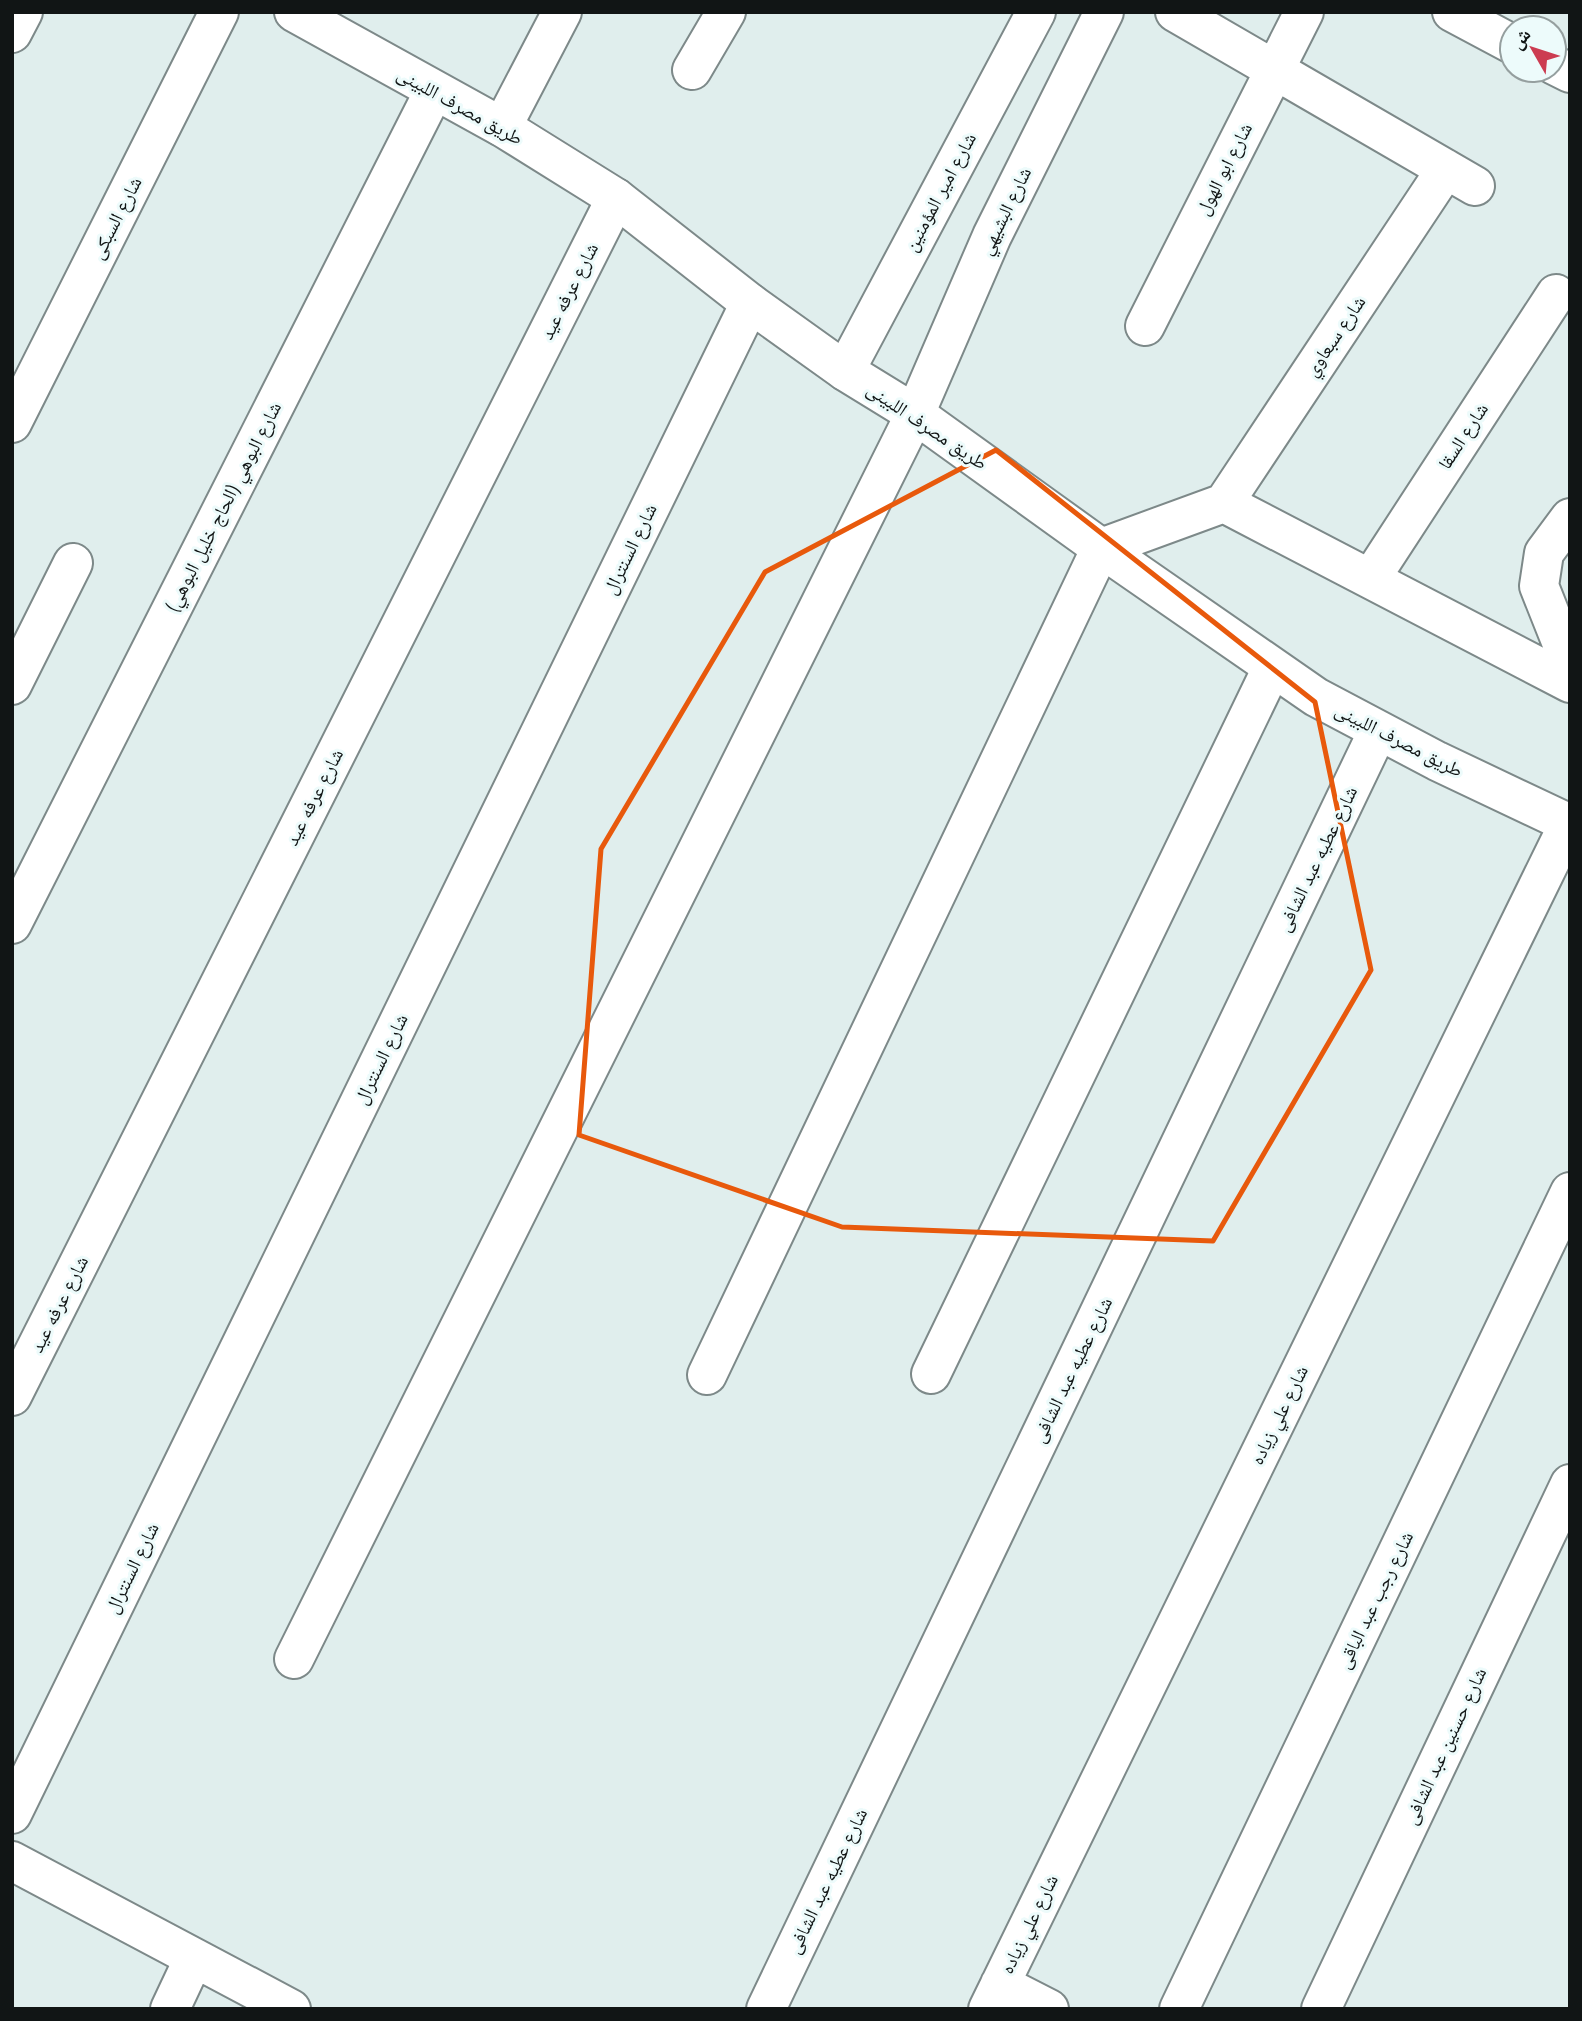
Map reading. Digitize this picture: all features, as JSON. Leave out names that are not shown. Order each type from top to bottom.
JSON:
[{"type":"street","points":[[12,33],[23,12]]},
{"type":"street","name":"شارع السبكى","points":[[12,423],[219,12]]},
{"type":"street","name":"طريق مصرف اللبينى","points":[[294,12],[337,23],[434,91],[502,127],[616,198],[750,303],[845,371],[915,414],[1101,548],[1316,697],[1378,731],[1569,823]]},
{"type":"street","points":[[502,127],[562,12]]},
{"type":"street","points":[[692,70],[726,12]]},
{"type":"street","name":"شارع امير المؤمنين","points":[[845,371],[1036,12]]},
{"type":"street","name":"شارع البشيهي","points":[[294,1658],[915,414],[992,236],[1104,12]]},
{"type":"street","points":[[1175,12],[1275,69]]},
{"type":"street","name":"شارع ابو الهول","points":[[1145,326],[1304,12]]},
{"type":"street","points":[[1451,12],[1498,37]]},
{"type":"street","name":"شارع سبعاوي","points":[[1224,503],[1461,178],[1275,69]]},
{"type":"street","name":"شارع البوهي (الحاج خليل البوهي)","points":[[12,924],[434,91]]},
{"type":"street","name":"شارع عرفه عيد","points":[[12,1396],[616,198]]},
{"type":"street","name":"شارع السقا","points":[[1371,578],[1556,294]]},
{"type":"street","name":"شارع السنترال","points":[[12,1814],[750,303]]},
{"type":"street","points":[[708,1375],[1101,548],[1224,503],[1570,683]]},
{"type":"street","points":[[1570,518],[1544,553],[1539,586],[1570,664]]},
{"type":"street","points":[[12,684],[73,563]]},
{"type":"street","points":[[931,1374],[1272,668]]},
{"type":"street","name":"شارع عطيه عبد الشافى","points":[[766,2009],[1378,731]]},
{"type":"street","name":"شارع علي زياده","points":[[994,1996],[1569,823]]},
{"type":"street","name":"شارع رجب عبد الباقى","points":[[1179,2009],[1570,1192]]},
{"type":"street","name":"شارع حسنين عبد الشافى","points":[[1321,2009],[1570,1484]]},
{"type":"street","points":[[12,1861],[291,2009]]},
{"type":"street","points":[[170,2009],[194,1958]]},
{"type":"street","points":[[994,1996],[1049,2009]]},
{"type":"highlighted area","points":[[996,450],[1315,702],[1371,970],[1213,1241],[842,1227],[579,1135],[601,849],[765,572]]}]
